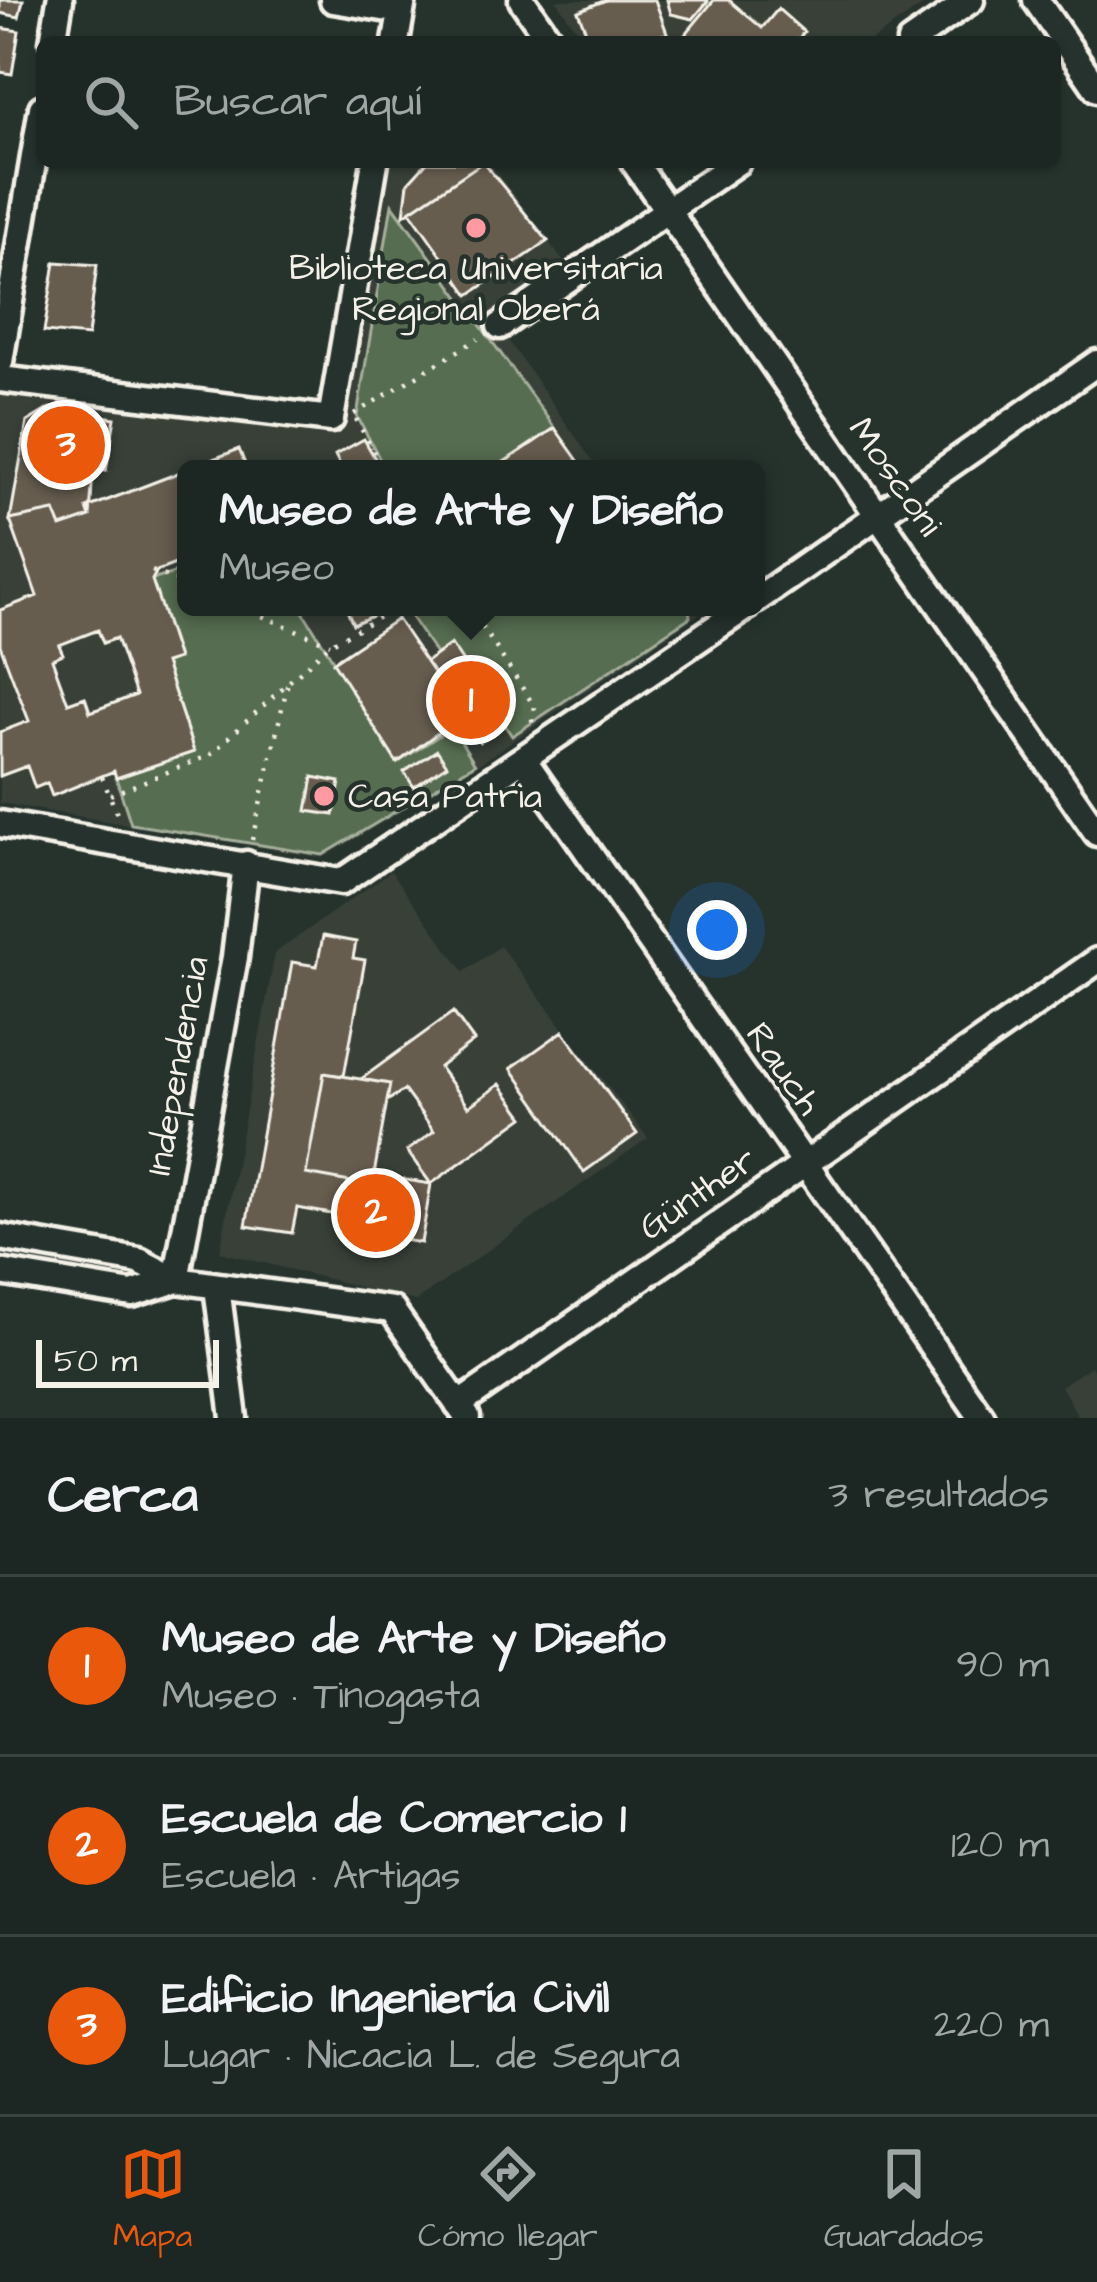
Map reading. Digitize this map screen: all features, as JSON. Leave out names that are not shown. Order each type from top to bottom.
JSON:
[{"type":"street","points":[[54,36],[60,0]]},
{"type":"street","points":[[333,0],[402,6],[397,36]]},
{"type":"street","points":[[522,0],[547,36]]},
{"type":"street","points":[[919,36],[971,0]]},
{"type":"street","points":[[1036,0],[1061,36]]},
{"type":"street","points":[[1061,36],[1097,89]]},
{"type":"street","points":[[0,362],[36,145]]},
{"type":"street","points":[[0,379],[331,418],[374,168]]},
{"type":"street","name":"Mosconi","points":[[638,168],[1097,833]]},
{"type":"street","points":[[500,326],[727,168]]},
{"type":"street","points":[[765,594],[1097,363]]},
{"type":"street","points":[[0,824],[341,882],[733,616]]},
{"type":"street","name":"Rauch","points":[[524,760],[982,1418]]},
{"type":"street","name":"Independencia","points":[[176,1280],[246,864]]},
{"type":"street","name":"Günther","points":[[463,1412],[805,1164],[1097,961]]},
{"type":"street","points":[[0,1237],[139,1261],[176,1280],[392,1310],[463,1412]]},
{"type":"street","points":[[0,1272],[132,1294],[176,1280]]},
{"type":"street","points":[[217,1287],[235,1418]]},
{"type":"path","points":[[378,460],[353,414],[500,326]]},
{"type":"path","points":[[152,571],[177,581]]},
{"type":"path","points":[[262,616],[330,644]]},
{"type":"path","points":[[110,795],[210,755],[330,644],[381,616]]},
{"type":"path","points":[[475,616],[535,707],[524,760]]},
{"type":"path","points":[[246,864],[288,682]]},
{"type":"path","points":[[102,776],[129,845]]},
{"type":"shaded area","points":[[556,0],[931,0],[878,36],[581,36]]},
{"type":"shaded area","points":[[389,168],[493,168],[566,265],[492,317],[592,460],[177,460],[177,616],[697,616],[476,766],[323,858],[0,803],[0,383],[237,420],[343,429]]},
{"type":"shaded area","points":[[391,871],[464,972],[500,946],[648,1138],[416,1301],[220,1252],[275,953]]},
{"type":"shaded area","points":[[1091,1366],[1097,1377],[1097,1418],[1079,1418],[1061,1386]]},
{"type":"green space","points":[[392,204],[555,428],[507,460],[380,460],[357,416]]},
{"type":"green space","points":[[177,572],[177,616],[306,616],[397,763],[452,727],[475,764],[323,855],[131,824],[116,778],[194,751],[165,663],[178,658],[152,580]]},
{"type":"green space","points":[[410,616],[690,616],[512,736],[451,645],[436,654]]},
{"type":"building","points":[[0,0],[23,0],[19,17],[0,13]]},
{"type":"building","points":[[606,0],[655,0],[667,33],[588,36],[578,11]]},
{"type":"building","points":[[667,0],[708,1],[693,19],[671,14]]},
{"type":"building","points":[[714,0],[729,0],[762,28],[778,9],[804,32],[801,36],[684,36]]},
{"type":"building","points":[[0,28],[19,31],[12,74],[0,72]]},
{"type":"building","points":[[422,168],[474,168],[404,215],[408,183]]},
{"type":"building","points":[[474,168],[488,168],[548,241],[469,295],[410,211]]},
{"type":"building","points":[[55,262],[97,265],[88,336],[44,332]]},
{"type":"building","points":[[50,408],[115,418],[106,471],[93,469],[90,517],[61,527],[54,511],[10,520],[27,422]]},
{"type":"building","points":[[555,428],[578,460],[507,460]]},
{"type":"building","points":[[364,439],[376,460],[338,460],[335,455]]},
{"type":"building","points":[[239,449],[243,460],[211,460]]},
{"type":"building","points":[[177,473],[177,563],[157,571],[152,580],[178,659],[165,663],[194,752],[116,778],[114,771],[52,796],[47,783],[35,788],[27,766],[0,776],[0,732],[29,721],[0,645],[0,610],[37,596],[10,520],[54,511],[61,527],[90,517],[87,508]],"holes":[[[98,630],[103,643],[116,638],[136,695],[90,712],[85,697],[68,703],[52,659],[63,654],[59,645]]]},
{"type":"building","points":[[397,619],[462,715],[397,763],[333,662]]},
{"type":"building","points":[[451,644],[505,725],[480,742],[426,662]]},
{"type":"building","points":[[437,750],[447,765],[414,787],[404,772]]},
{"type":"building","name":"Casa Patria","points":[[313,777],[340,782],[334,815],[307,811]]},
{"type":"building","points":[[323,936],[356,942],[353,958],[365,960],[344,1076],[324,1073],[306,1174],[372,1186],[374,1175],[431,1184],[421,1243],[340,1229],[343,1216],[297,1208],[292,1233],[246,1226],[292,962],[317,966]]},
{"type":"building","points":[[453,1012],[474,1041],[439,1067],[468,1107],[500,1084],[524,1117],[431,1184],[407,1151],[434,1131],[404,1090],[387,1101],[390,1084],[361,1079]]},
{"type":"building","points":[[563,1031],[637,1134],[584,1172],[511,1068]]},
{"type":"building","points":[[324,1073],[390,1084],[372,1186],[306,1174]]},
{"type":"place","name":"Biblioteca Universitaria Regional Oberá","points":[[476,228]]},
{"type":"place","name":"Edificio Ingeniería Civil","points":[[66,445]]},
{"type":"place","name":"Museo de Arte y Diseño","points":[[471,700]]},
{"type":"place","name":"Casa Patria","points":[[324,796]]},
{"type":"place","name":"Escuela de Comercio 1","points":[[376,1213]]}]
